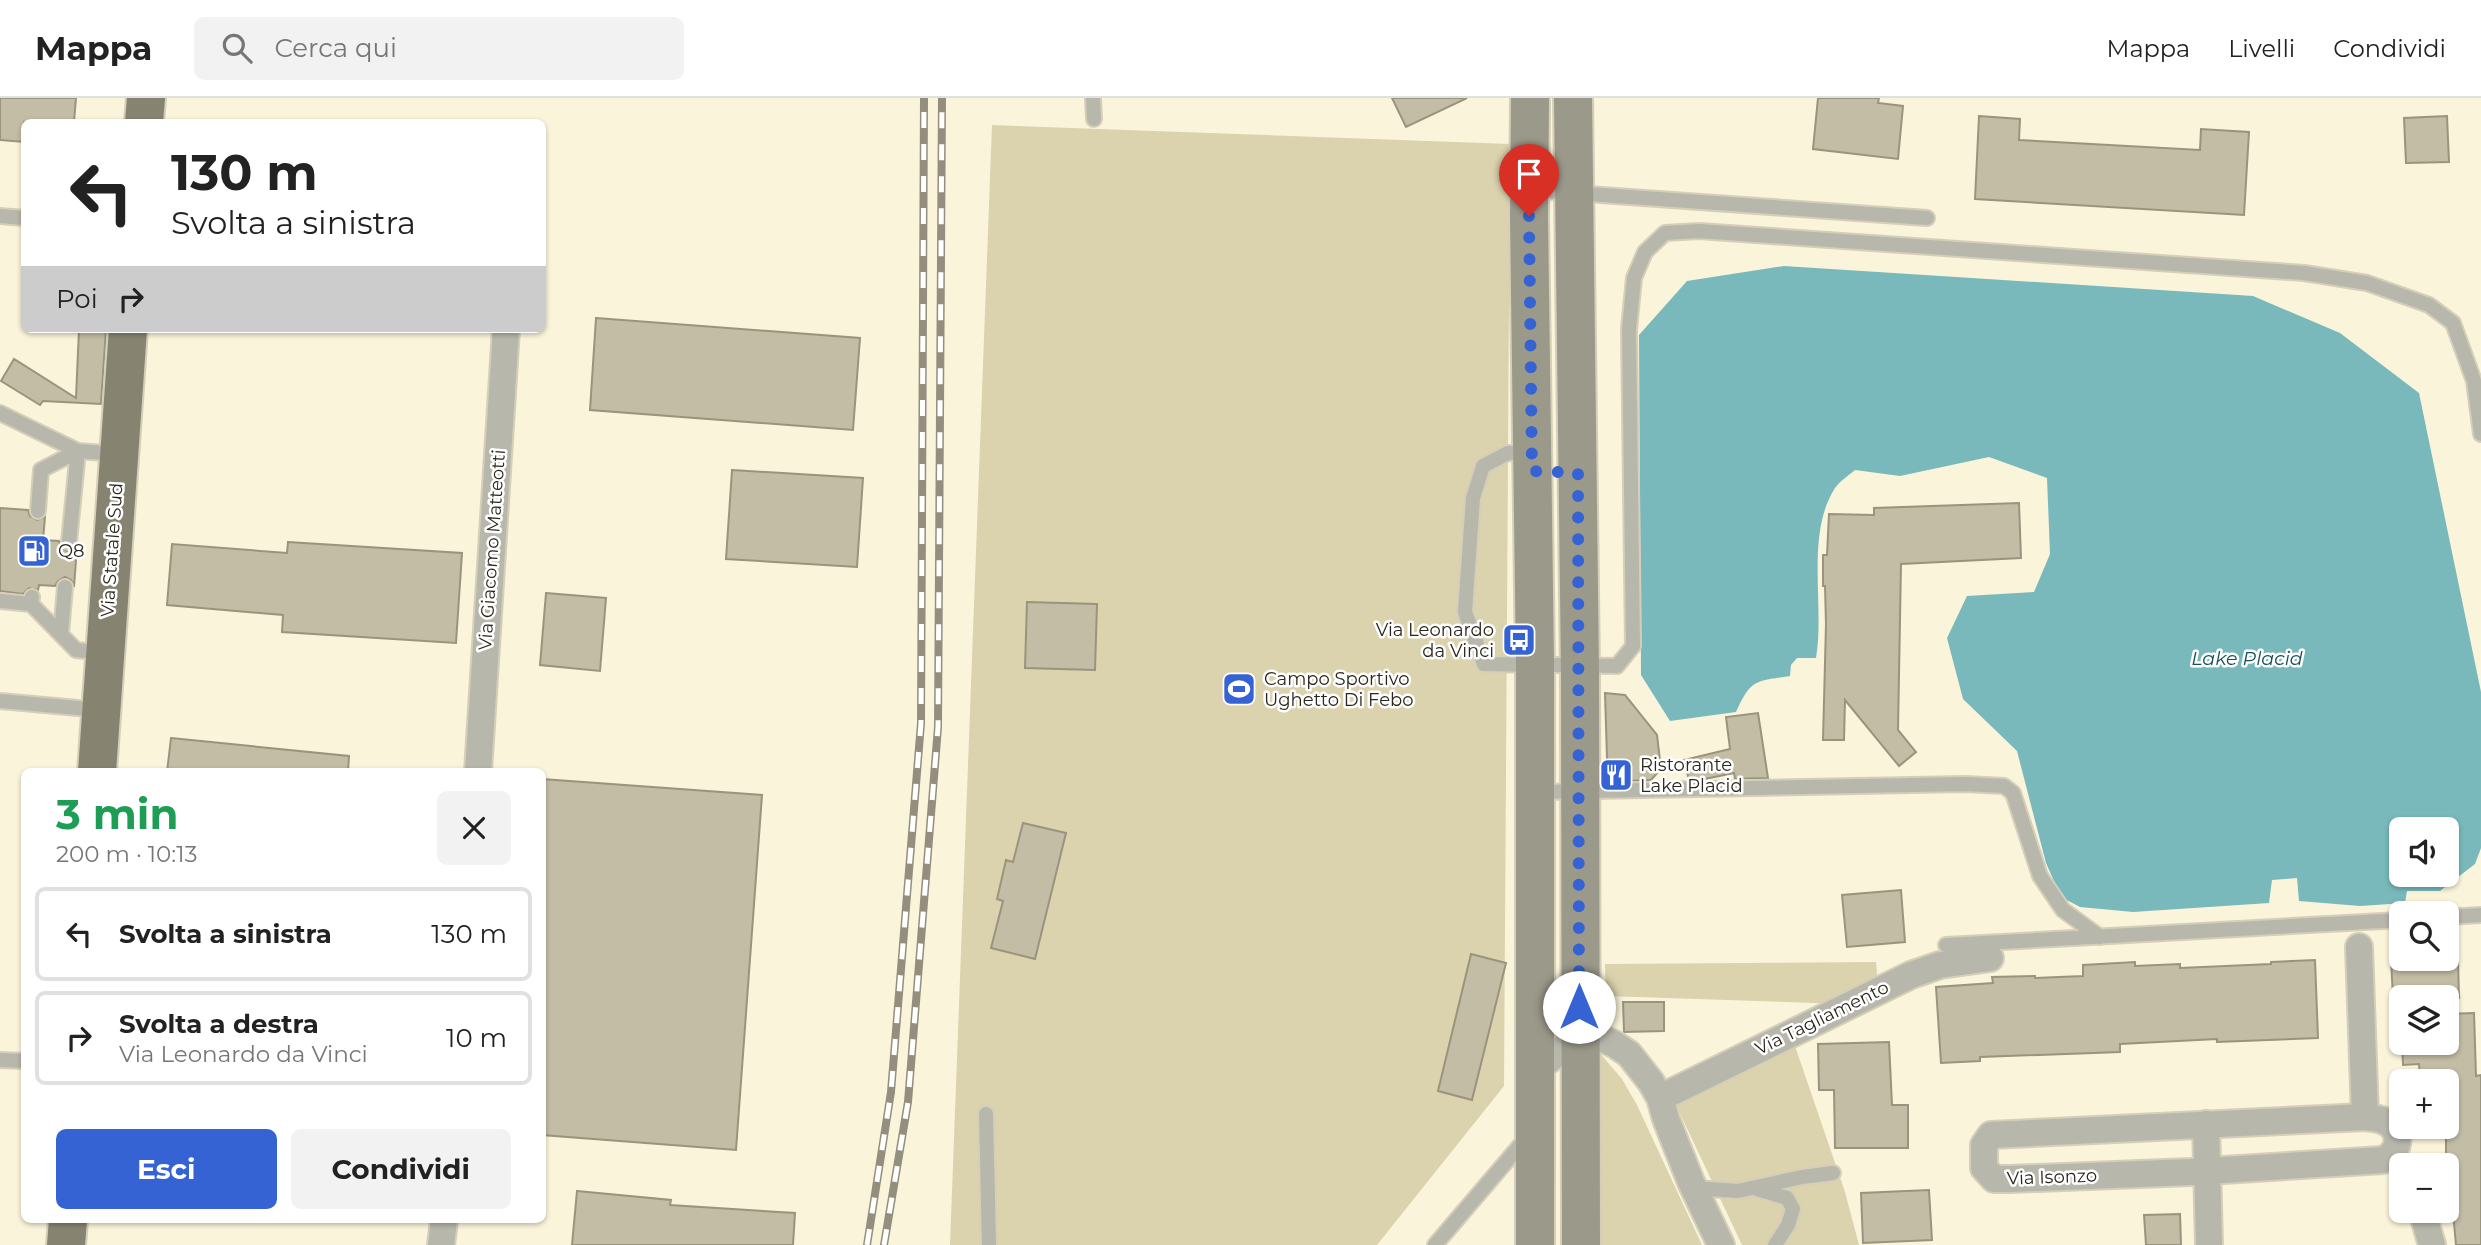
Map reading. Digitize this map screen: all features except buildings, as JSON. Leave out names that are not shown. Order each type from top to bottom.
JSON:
[{"type":"main road","points":[[144,119],[146,98]]},
{"type":"main road","name":"Via Statale Sud","points":[[97,768],[128,333]]},
{"type":"main road","points":[[66,1245],[68,1223]]},
{"type":"street","points":[[1530,98],[1535,666],[1535,1245]]},
{"type":"street","points":[[1573,98],[1580,666],[1581,1245]]},
{"type":"street","name":"Via Giacomo Matteotti","points":[[478,768],[506,333]]},
{"type":"street","points":[[1532,462],[1578,473]]},
{"type":"street","points":[[2359,947],[2365,1116]]},
{"type":"street","name":"Via Tagliamento","points":[[1660,1097],[1911,975],[1940,965],[1990,958]]},
{"type":"street","points":[[1533,1073],[1579,1035],[1597,1036],[1629,1054],[1660,1097],[1694,1188],[1721,1245]]},
{"type":"street","name":"Via Isonzo","points":[[2389,1159],[2207,1171],[1994,1179],[1984,1168],[1984,1145],[1991,1135],[2365,1116],[2382,1120],[2392,1126],[2401,1153]]},
{"type":"street","points":[[1533,1130],[1548,1120],[1564,1120],[1572,1126],[1579,1144]]},
{"type":"street","points":[[2206,1124],[2208,1245]]},
{"type":"street","points":[[441,1245],[444,1223]]},
{"type":"street","points":[[2426,1223],[2432,1245]]},
{"type":"lane","points":[[1093,98],[1094,119]]},
{"type":"lane","points":[[1529,190],[1927,218]]},
{"type":"lane","points":[[0,216],[21,218]]},
{"type":"lane","points":[[1532,462],[1508,453],[1483,466],[1473,498],[1465,612],[1484,664],[1617,666],[1633,646],[1629,329],[1634,278],[1645,252],[1665,233],[1699,231],[2304,273],[2367,283],[2429,305],[2453,323],[2474,381],[2481,435]]},
{"type":"lane","points":[[0,413],[78,451],[119,454]]},
{"type":"lane","points":[[38,511],[41,470],[78,451]]},
{"type":"lane","points":[[69,542],[78,451]]},
{"type":"lane","points":[[61,634],[65,587]]},
{"type":"lane","points":[[0,601],[31,600],[76,650],[105,653]]},
{"type":"lane","points":[[0,701],[101,710]]},
{"type":"lane","points":[[1534,792],[1965,784],[2004,786],[2013,793],[2040,876],[2063,910],[2100,937]]},
{"type":"lane","points":[[2459,916],[2481,915]]},
{"type":"lane","points":[[1946,945],[2389,921]]},
{"type":"lane","points":[[0,1060],[21,1061]]},
{"type":"lane","points":[[986,1114],[989,1245]]},
{"type":"lane","points":[[1435,1245],[1533,1130]]},
{"type":"lane","points":[[1694,1188],[1738,1191],[1833,1173]]},
{"type":"lane","points":[[1755,1189],[1787,1198],[1793,1209],[1788,1225],[1775,1245]]},
{"type":"shaded area","name":"Campo Sportivo Ughetto Di Febo","points":[[992,125],[1510,144],[1504,1086],[1377,1245],[950,1245]]},
{"type":"shaded area","points":[[1876,962],[1878,986],[1844,1004],[1606,996],[1605,964]]},
{"type":"shaded area","points":[[1795,1046],[1845,1192],[1859,1245],[1742,1245],[1676,1105]]},
{"type":"shaded area","points":[[1598,1051],[1622,1079],[1637,1105],[1702,1245],[1601,1245]]},
{"type":"water","name":"Lake Placid","points":[[1784,266],[2253,296],[2340,333],[2419,393],[2481,692],[2481,848],[2475,864],[2459,876],[2459,817],[2389,817],[2389,887],[2445,887],[2440,891],[2407,891],[2405,901],[2389,901],[2389,904],[2360,906],[2299,901],[2297,878],[2272,880],[2269,903],[2133,912],[2080,907],[2061,897],[2046,863],[2017,751],[1963,699],[1947,638],[1967,596],[2034,592],[2050,554],[2047,478],[1989,457],[1900,476],[1855,470],[1844,479],[1835,488],[1821,527],[1818,548],[1819,616],[1816,658],[1797,658],[1791,665],[1790,676],[1761,681],[1750,687],[1736,712],[1670,721],[1641,675],[1639,335],[1687,281]]},
{"type":"railway","points":[[867,1245],[891,1092],[921,723],[924,98]]},
{"type":"railway","points":[[884,1245],[908,1102],[938,727],[942,98]]},
{"type":"place","name":"Q8","points":[[34,551]]},
{"type":"place","name":"Via Leonardo da Vinci","points":[[1519,640]]},
{"type":"place","name":"Campo Sportivo Ughetto Di Febo","points":[[1239,689]]},
{"type":"place","name":"Ristorante Lake Placid","points":[[1616,775]]},
{"type":"route","points":[[1529,216],[1532,471],[1578,473],[1579,1007]]}]
